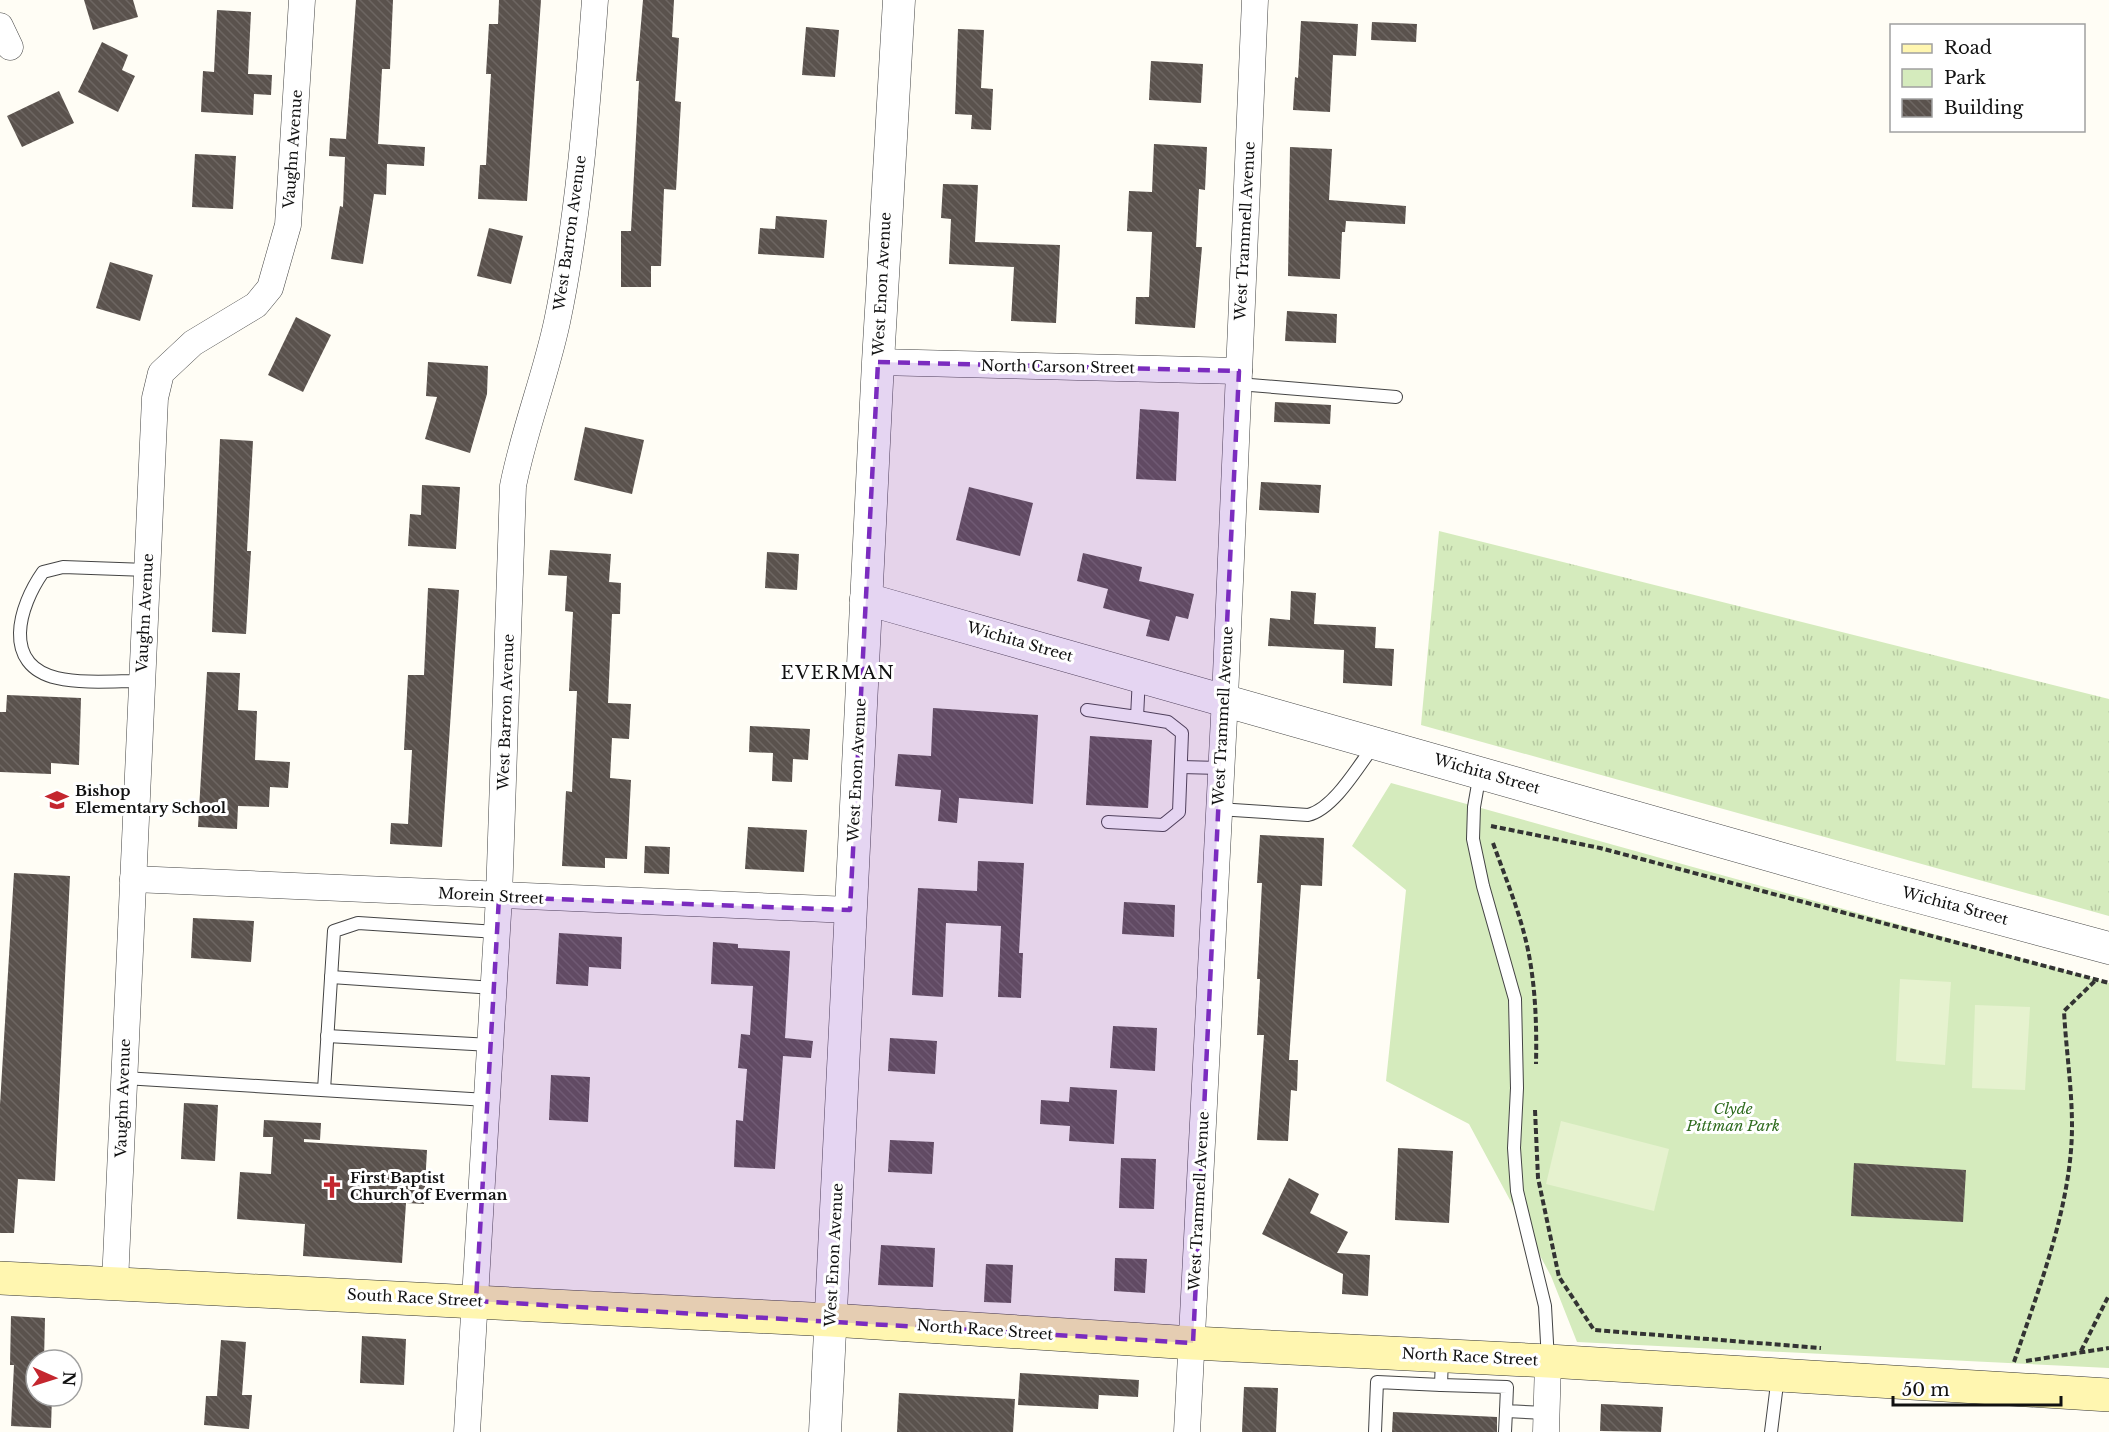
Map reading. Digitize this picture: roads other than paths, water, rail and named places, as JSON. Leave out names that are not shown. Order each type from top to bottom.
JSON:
[{"type":"main road","name":"South Race Street","points":[[0,1278],[831,1320]]},
{"type":"main road","name":"North Race Street","points":[[831,1320],[1192,1344],[1441,1370],[1548,1360],[2109,1395]]},
{"type":"street","name":"Vaughn Avenue","points":[[115,1283],[155,398],[161,373],[193,343],[256,305],[270,288],[288,225],[302,0]]},
{"type":"street","name":"West Barron Avenue","points":[[467,1432],[499,897],[513,486],[523,437],[540,390],[557,322],[588,101],[595,0]]},
{"type":"street","name":"West Enon Avenue","points":[[825,1432],[878,362],[899,0]]},
{"type":"street","name":"West Trammell Avenue","points":[[1187,1432],[1225,698],[1255,0]]},
{"type":"street","name":"North Carson Street","points":[[878,362],[1239,378]]},
{"type":"street","name":"Wichita Street","points":[[866,599],[1225,698],[1867,883],[2109,948]]},
{"type":"street","name":"Morein Street","points":[[133,879],[499,897],[850,910]]},
{"type":"street","points":[[1546,1423],[1548,1360]]},
{"type":"lane","points":[[1239,378],[1396,397]]},
{"type":"lane","points":[[142,681],[59,678],[46,674],[28,663],[20,639],[21,615],[32,588],[43,572],[63,567],[147,570]]},
{"type":"lane","points":[[1137,717],[1139,676]]},
{"type":"lane","points":[[1087,710],[1168,722],[1182,733],[1179,812],[1163,825],[1108,822]]},
{"type":"lane","points":[[1218,809],[1308,815],[1317,813],[1341,789],[1376,743]]},
{"type":"lane","points":[[1181,767],[1220,768]]},
{"type":"lane","points":[[1480,772],[1474,807],[1473,839],[1483,886],[1515,999],[1517,1088],[1514,1148],[1517,1191],[1545,1306],[1548,1360]]},
{"type":"lane","points":[[324,1090],[334,932],[358,923],[497,932]]},
{"type":"lane","points":[[331,977],[494,988]]},
{"type":"lane","points":[[327,1035],[490,1045]]},
{"type":"lane","points":[[124,1078],[487,1100]]},
{"type":"lane","points":[[1375,1432],[1377,1382],[1441,1370],[1507,1387],[1505,1432]]},
{"type":"lane","points":[[1771,1432],[1778,1374]]},
{"type":"lane","points":[[1506,1411],[1546,1423]]},
{"type":"place","name":"Bishop Elementary School","points":[[57,800]]},
{"type":"place","name":"First Baptist Church of Everman","points":[[332,1187]]},
{"type":"district","name":"EVERMAN","points":[[838,673]]},
{"type":"park label","name":"Clyde Pittman Park","points":[[1733,1118]]}]
